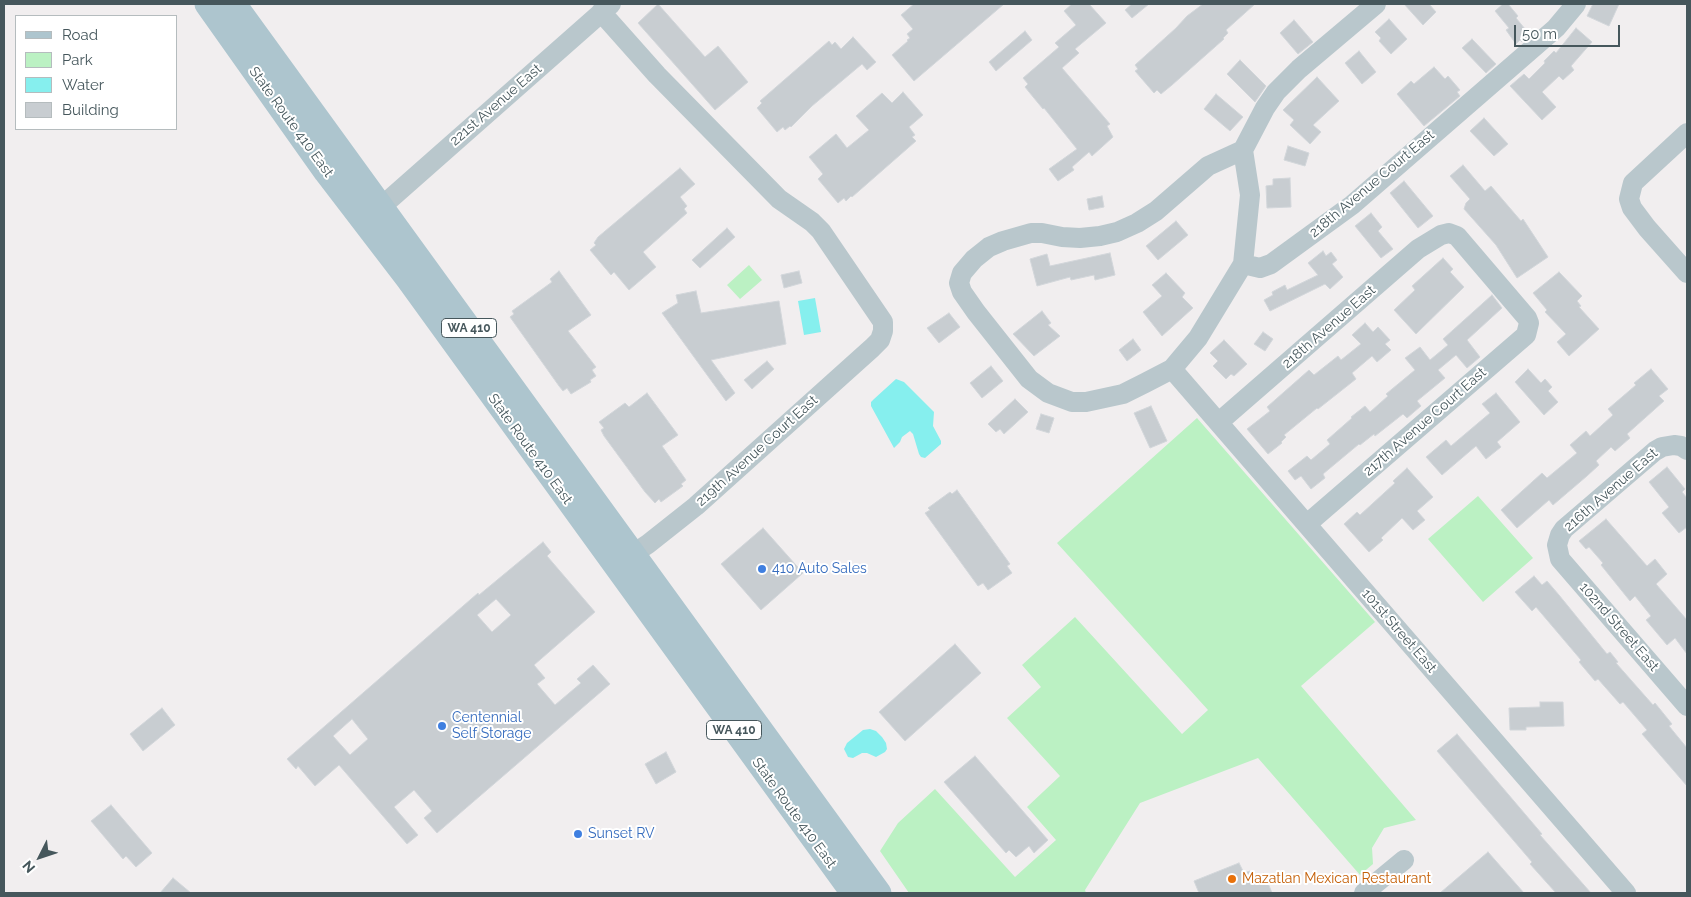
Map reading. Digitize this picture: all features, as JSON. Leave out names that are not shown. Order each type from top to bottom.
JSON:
[{"type":"main road","name":"State Route 410 East","points":[[207,4],[326,172],[879,893]]},
{"type":"main road","name":"State Route 410 East","points":[[234,4],[381,207],[853,893]]},
{"type":"street","points":[[1243,150],[1208,166],[1156,211],[1116,232],[1080,238],[1036,233],[1003,241],[989,247],[974,259],[962,273],[959,283],[962,292],[1029,379],[1048,393],[1072,402],[1086,402],[1123,394],[1172,369],[1211,319],[1243,264],[1250,195],[1243,150],[1265,108],[1276,92],[1299,69],[1376,4]]},
{"type":"street","name":"218th Avenue Court East","points":[[1243,264],[1260,268],[1271,264],[1352,205],[1556,28],[1576,4]]},
{"type":"street","name":"219th Avenue Court East","points":[[606,8],[656,75],[779,199],[812,222],[821,231],[883,322],[883,332],[880,340],[872,348],[696,506],[624,560]]},
{"type":"street","name":"221st Avenue East","points":[[381,207],[606,8]]},
{"type":"street","points":[[1687,133],[1633,183],[1629,198],[1632,208],[1647,228],[1687,273]]},
{"type":"street","name":"218th Avenue East","points":[[1219,422],[1418,249],[1440,235],[1449,233],[1457,236],[1524,313]]},
{"type":"street","name":"217th Avenue Court East","points":[[1307,524],[1526,335],[1529,323],[1524,313]]},
{"type":"street","name":"101st Street East","points":[[1172,369],[1626,893]]},
{"type":"street","name":"216th Avenue East","points":[[1557,545],[1564,528],[1655,451],[1662,447],[1680,447]]},
{"type":"street","name":"102nd Street East","points":[[1557,545],[1560,559],[1687,706]]},
{"type":"street","points":[[1364,893],[1404,860]]},
{"type":"green space","points":[[749,265],[762,280],[740,299],[727,285]]},
{"type":"green space","points":[[1197,418],[1375,622],[1301,686],[1416,820],[1384,828],[1372,848],[1373,864],[1360,875],[1258,758],[1140,803],[1085,890],[1086,893],[909,893],[880,851],[898,823],[935,789],[1015,877],[1056,840],[1027,807],[1060,776],[1007,718],[1041,687],[1022,665],[1075,617],[1182,734],[1208,710],[1057,543]]},
{"type":"green space","points":[[1478,496],[1533,558],[1483,602],[1428,539]]},
{"type":"water","points":[[815,298],[821,332],[804,335],[798,301]]},
{"type":"water","points":[[896,379],[904,382],[934,412],[933,426],[941,444],[925,458],[919,454],[913,434],[910,431],[902,437],[894,448],[871,406],[871,402]]},
{"type":"water","points":[[870,729],[876,731],[886,743],[887,749],[885,752],[876,757],[862,753],[853,758],[848,757],[844,749],[847,743],[863,730]]},
{"type":"building","points":[[658,4],[705,57],[718,46],[748,82],[715,110],[638,23]]},
{"type":"building","points":[[914,4],[1004,4],[914,81],[892,55],[910,38],[907,34],[913,29],[901,15]]},
{"type":"building","points":[[1072,4],[1089,4],[1106,23],[1075,49],[1079,53],[1062,68],[1110,124],[1107,126],[1113,137],[1092,156],[1089,152],[1072,167],[1074,170],[1058,181],[1049,169],[1077,149],[1025,87],[1028,84],[1023,78],[1059,47],[1055,43],[1076,25],[1064,11]]},
{"type":"building","points":[[1132,4],[1149,4],[1132,18],[1125,10]]},
{"type":"building","points":[[1203,4],[1255,4],[1226,30],[1228,33],[1224,39],[1172,85],[1161,94],[1157,90],[1154,93],[1135,71],[1138,69],[1135,65],[1187,16]]},
{"type":"building","points":[[1404,4],[1429,4],[1436,12],[1423,25]]},
{"type":"building","points":[[1503,4],[1508,4],[1518,16],[1516,18],[1530,35],[1522,42],[1520,40],[1516,44],[1506,30],[1509,28],[1495,11]]},
{"type":"building","points":[[1593,4],[1619,4],[1609,26],[1587,16]]},
{"type":"building","points":[[1389,19],[1407,39],[1391,54],[1379,41],[1381,38],[1375,32]]},
{"type":"building","points":[[1294,20],[1313,42],[1298,54],[1280,33]]},
{"type":"building","points":[[1576,28],[1592,42],[1571,66],[1574,70],[1563,80],[1559,76],[1542,92],[1556,107],[1542,120],[1510,86],[1524,74],[1529,79],[1554,51],[1556,53]]},
{"type":"building","points":[[1025,31],[1032,40],[996,71],[989,62]]},
{"type":"building","points":[[853,37],[876,62],[867,70],[862,64],[812,106],[791,127],[785,130],[783,127],[777,132],[757,108],[762,103],[760,101],[829,41],[832,45],[835,42],[841,49]]},
{"type":"building","points":[[1472,39],[1496,64],[1486,73],[1462,48]]},
{"type":"building","points":[[1359,51],[1376,72],[1362,84],[1345,63]]},
{"type":"building","points":[[1240,60],[1266,86],[1255,102],[1227,74]]},
{"type":"building","points":[[1434,67],[1445,79],[1448,76],[1460,90],[1457,92],[1460,96],[1424,126],[1397,94],[1411,81],[1414,84]]},
{"type":"building","points":[[1317,77],[1339,101],[1313,125],[1321,132],[1310,144],[1290,125],[1294,120],[1283,110]]},
{"type":"building","points":[[903,92],[923,115],[909,127],[915,135],[912,137],[916,141],[852,197],[846,201],[844,198],[838,203],[818,179],[823,174],[809,157],[836,134],[847,148],[869,130],[856,116],[882,93],[892,103]]},
{"type":"building","points":[[1216,94],[1243,117],[1230,131],[1204,109]]},
{"type":"building","points":[[1484,118],[1508,144],[1494,156],[1470,131]]},
{"type":"building","points":[[1288,146],[1309,153],[1305,166],[1284,160]]},
{"type":"building","points":[[1463,165],[1485,191],[1491,186],[1521,221],[1523,219],[1548,257],[1517,278],[1496,245],[1464,209],[1470,199],[1450,176]]},
{"type":"building","points":[[680,168],[695,184],[680,197],[687,206],[684,209],[687,213],[643,252],[656,267],[629,290],[614,272],[611,275],[590,250],[596,245],[594,243],[598,237]]},
{"type":"building","points":[[1290,178],[1291,207],[1267,208],[1266,186],[1273,185],[1273,179]]},
{"type":"building","points":[[1404,181],[1433,216],[1418,228],[1390,193]]},
{"type":"building","points":[[1102,196],[1104,207],[1089,210],[1087,199]]},
{"type":"building","points":[[1371,213],[1382,227],[1378,231],[1393,249],[1381,258],[1355,226]]},
{"type":"building","points":[[1176,221],[1188,235],[1158,260],[1146,246]]},
{"type":"building","points":[[727,228],[735,237],[700,268],[692,260]]},
{"type":"building","points":[[1323,251],[1326,256],[1331,252],[1337,260],[1332,264],[1343,277],[1330,289],[1325,284],[1270,311],[1264,300],[1273,295],[1272,292],[1285,285],[1287,290],[1318,275],[1308,263]]},
{"type":"building","points":[[1110,253],[1115,275],[1095,280],[1094,275],[1071,280],[1070,277],[1037,286],[1030,259],[1047,254],[1050,266]]},
{"type":"building","points":[[1443,258],[1453,269],[1450,272],[1464,287],[1416,334],[1394,310],[1415,290],[1412,286]]},
{"type":"building","points":[[559,271],[591,315],[568,331],[596,367],[592,370],[596,376],[590,380],[591,382],[571,394],[567,388],[563,391],[559,386],[510,317],[514,314],[512,311],[552,282],[550,279]]},
{"type":"building","points":[[799,271],[802,283],[784,288],[781,275]]},
{"type":"building","points":[[1559,272],[1582,296],[1577,301],[1581,306],[1579,307],[1599,329],[1569,356],[1557,342],[1566,334],[1545,312],[1547,310],[1533,293]]},
{"type":"building","points":[[1166,273],[1185,293],[1182,297],[1193,308],[1162,336],[1143,312],[1162,296],[1152,285]]},
{"type":"building","points":[[696,291],[701,313],[779,301],[786,344],[711,360],[735,393],[726,401],[662,313],[678,303],[676,295]]},
{"type":"building","points":[[1492,295],[1502,308],[1467,340],[1480,357],[1467,368],[1456,355],[1438,370],[1445,378],[1417,401],[1421,406],[1407,418],[1403,414],[1375,436],[1374,434],[1359,444],[1323,474],[1325,478],[1311,489],[1301,476],[1295,480],[1288,471],[1307,456],[1311,460],[1330,444],[1327,440],[1351,417],[1365,406],[1370,412],[1388,396],[1386,394],[1415,370],[1405,358],[1420,347],[1430,360],[1448,345],[1443,339]]},
{"type":"building","points":[[1042,311],[1051,323],[1048,325],[1060,336],[1034,356],[1013,334]]},
{"type":"building","points":[[949,313],[960,327],[939,343],[927,328]]},
{"type":"building","points":[[1365,323],[1373,332],[1378,327],[1390,340],[1385,344],[1391,350],[1377,362],[1372,356],[1352,373],[1356,379],[1284,435],[1286,437],[1282,443],[1268,454],[1247,429],[1270,411],[1267,407],[1309,370],[1314,375],[1338,356],[1341,360],[1361,344],[1352,335]]},
{"type":"building","points":[[1263,332],[1273,339],[1265,351],[1254,344]]},
{"type":"building","points":[[1133,339],[1141,350],[1127,361],[1119,350]]},
{"type":"building","points":[[1224,340],[1247,364],[1234,376],[1231,374],[1226,379],[1213,366],[1218,361],[1210,353]]},
{"type":"building","points":[[767,361],[774,369],[752,389],[744,380]]},
{"type":"building","points":[[991,366],[1003,381],[982,398],[970,383]]},
{"type":"building","points":[[1528,369],[1541,383],[1545,379],[1552,387],[1548,391],[1558,402],[1544,415],[1515,382]]},
{"type":"building","points":[[1651,369],[1668,389],[1659,396],[1664,401],[1627,434],[1630,438],[1615,451],[1611,447],[1596,461],[1599,465],[1587,476],[1553,505],[1549,500],[1517,528],[1501,510],[1542,473],[1547,478],[1577,453],[1570,445],[1586,431],[1590,436],[1613,415],[1608,409]]},
{"type":"building","points":[[647,393],[678,435],[662,446],[686,480],[681,484],[683,486],[661,502],[659,499],[655,503],[604,436],[601,430],[604,428],[599,422],[625,403],[629,407]]},
{"type":"building","points":[[1496,393],[1520,422],[1497,442],[1501,447],[1486,459],[1476,446],[1442,475],[1426,457],[1446,440],[1451,446],[1490,413],[1482,404]]},
{"type":"building","points":[[1015,399],[1028,412],[1004,434],[1000,429],[996,432],[988,424]]},
{"type":"building","points":[[1151,406],[1167,441],[1150,448],[1134,413]]},
{"type":"building","points":[[1041,414],[1054,418],[1049,433],[1036,429]]},
{"type":"building","points":[[1667,467],[1685,489],[1682,492],[1687,498],[1687,527],[1679,533],[1662,513],[1669,507],[1649,482]]},
{"type":"building","points":[[1407,468],[1433,497],[1417,511],[1425,520],[1413,530],[1402,518],[1381,538],[1383,540],[1369,552],[1344,524],[1357,512],[1360,515],[1395,483],[1393,481]]},
{"type":"building","points":[[957,490],[1010,564],[1007,566],[1012,573],[988,590],[983,583],[978,586],[925,513],[930,510],[928,508],[950,492],[952,494]]},
{"type":"building","points":[[1606,519],[1647,566],[1655,559],[1667,574],[1656,584],[1687,620],[1687,654],[1675,638],[1667,645],[1646,620],[1651,616],[1635,596],[1630,601],[1601,565],[1603,563],[1589,547],[1586,549],[1579,541]]},
{"type":"building","name":"410 Auto Sales","points":[[763,528],[803,573],[761,610],[721,564]]},
{"type":"building","name":"Centennial Self Storage","points":[[543,542],[551,552],[547,556],[595,612],[534,665],[545,678],[537,684],[555,705],[581,683],[577,679],[593,665],[610,684],[437,833],[424,818],[432,811],[414,790],[394,807],[418,835],[407,844],[339,765],[315,786],[298,766],[296,769],[287,759],[478,593],[479,595]],"holes":[[[496,599],[511,615],[492,632],[477,615]],[[352,719],[368,739],[350,755],[333,736]]]},
{"type":"building","points":[[1534,576],[1542,585],[1547,581],[1607,654],[1610,652],[1618,662],[1616,663],[1653,705],[1655,703],[1672,724],[1669,726],[1687,748],[1687,786],[1642,734],[1647,730],[1623,702],[1620,704],[1598,679],[1595,681],[1579,662],[1581,660],[1536,607],[1532,611],[1515,592]]},
{"type":"building","points":[[955,644],[981,673],[905,741],[879,712]]},
{"type":"building","points":[[1540,702],[1563,702],[1564,726],[1526,727],[1526,730],[1510,730],[1509,708],[1540,707]]},
{"type":"building","points":[[162,708],[175,725],[143,751],[130,734]]},
{"type":"building","points":[[1457,734],[1542,834],[1540,835],[1591,893],[1556,893],[1530,864],[1532,862],[1437,751]]},
{"type":"building","points":[[666,752],[676,772],[656,784],[645,764]]},
{"type":"building","points":[[975,756],[1048,840],[1034,853],[1029,846],[1016,857],[1009,850],[1006,853],[944,782]]},
{"type":"building","points":[[111,805],[152,853],[136,867],[126,856],[123,859],[91,821]]},
{"type":"building","points":[[1488,852],[1524,893],[1440,893]]},
{"type":"building","name":"Mazatlan Mexican Restaurant","points":[[1239,863],[1244,873],[1250,871],[1253,878],[1264,873],[1272,893],[1199,893],[1194,881]]},
{"type":"building","points":[[173,878],[191,893],[160,893]]},
{"type":"place","name":"410 Auto Sales","points":[[762,569]]},
{"type":"place","name":"Centennial Self Storage","points":[[442,726]]},
{"type":"place","name":"Sunset RV","points":[[578,834]]},
{"type":"place","name":"Mazatlan Mexican Restaurant","points":[[1232,879]]}]
